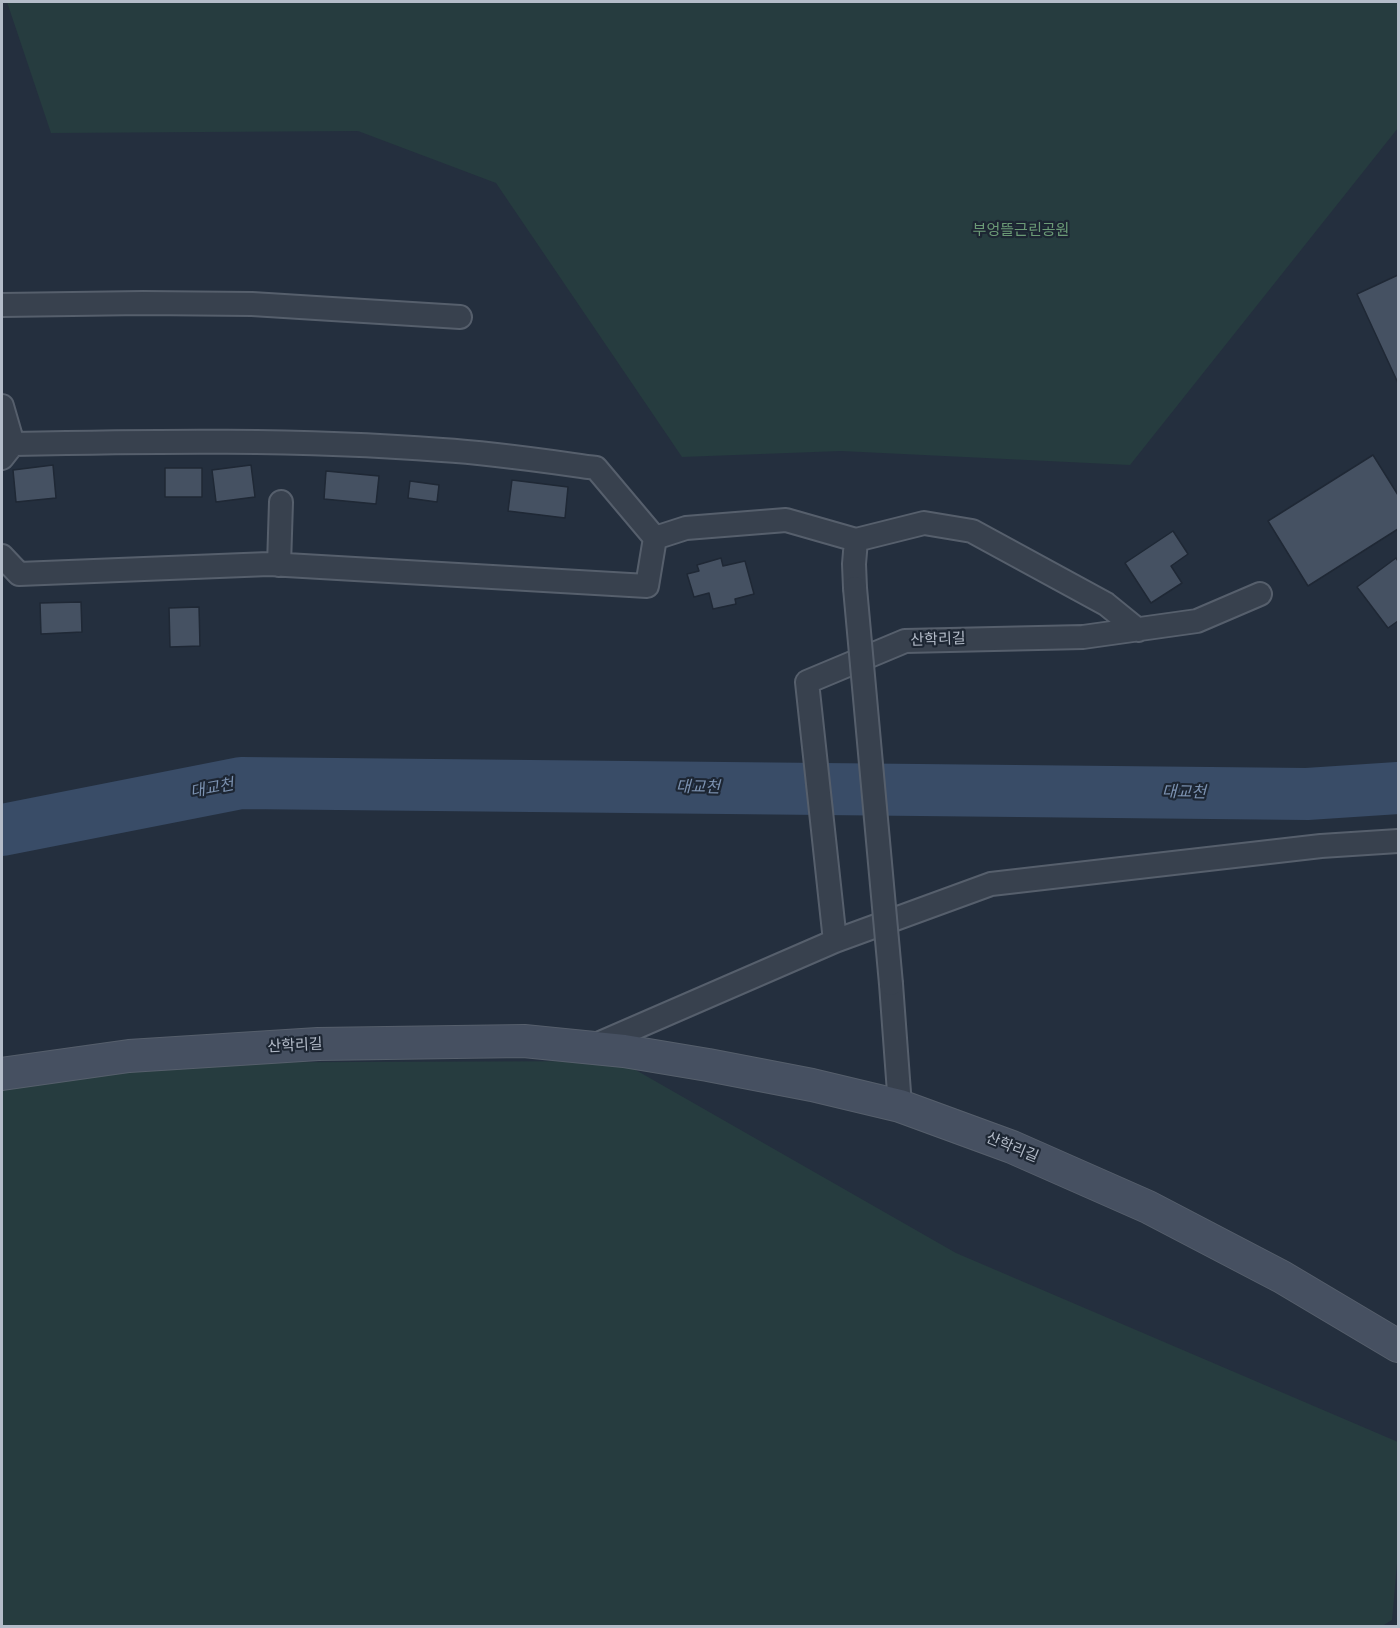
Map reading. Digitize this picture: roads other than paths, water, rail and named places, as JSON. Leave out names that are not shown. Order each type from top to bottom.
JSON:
[{"type":"main road","name":"산학리길","points":[[2,1074],[129,1056],[318,1044],[524,1041],[624,1051],[812,1085],[900,1106],[1012,1147],[1148,1207],[1281,1278],[1398,1346]]},
{"type":"street","points":[[2,305],[252,304],[460,316]]},
{"type":"street","points":[[2,406],[8,451],[167,441],[331,444],[443,450],[596,468],[655,538],[647,586],[279,565],[19,574],[2,556]]},
{"type":"street","points":[[279,565],[281,502]]},
{"type":"street","points":[[655,538],[686,528],[786,520],[856,540],[924,523],[972,531],[1106,604],[1137,630]]},
{"type":"street","points":[[856,540],[855,588],[900,1106]]},
{"type":"street","name":"산학리길","points":[[835,941],[807,682],[905,641],[1083,637],[1137,630],[1197,621],[1260,594]]},
{"type":"street","name":"산학리길","points":[[590,1048],[835,941],[991,884],[1321,846],[1398,841]]},
{"type":"waterway","name":"대교천","points":[[2,830],[241,783],[1307,794],[1398,788]]},
{"type":"park label","name":"부엉뜰근린공원","points":[[1021,231]]}]
